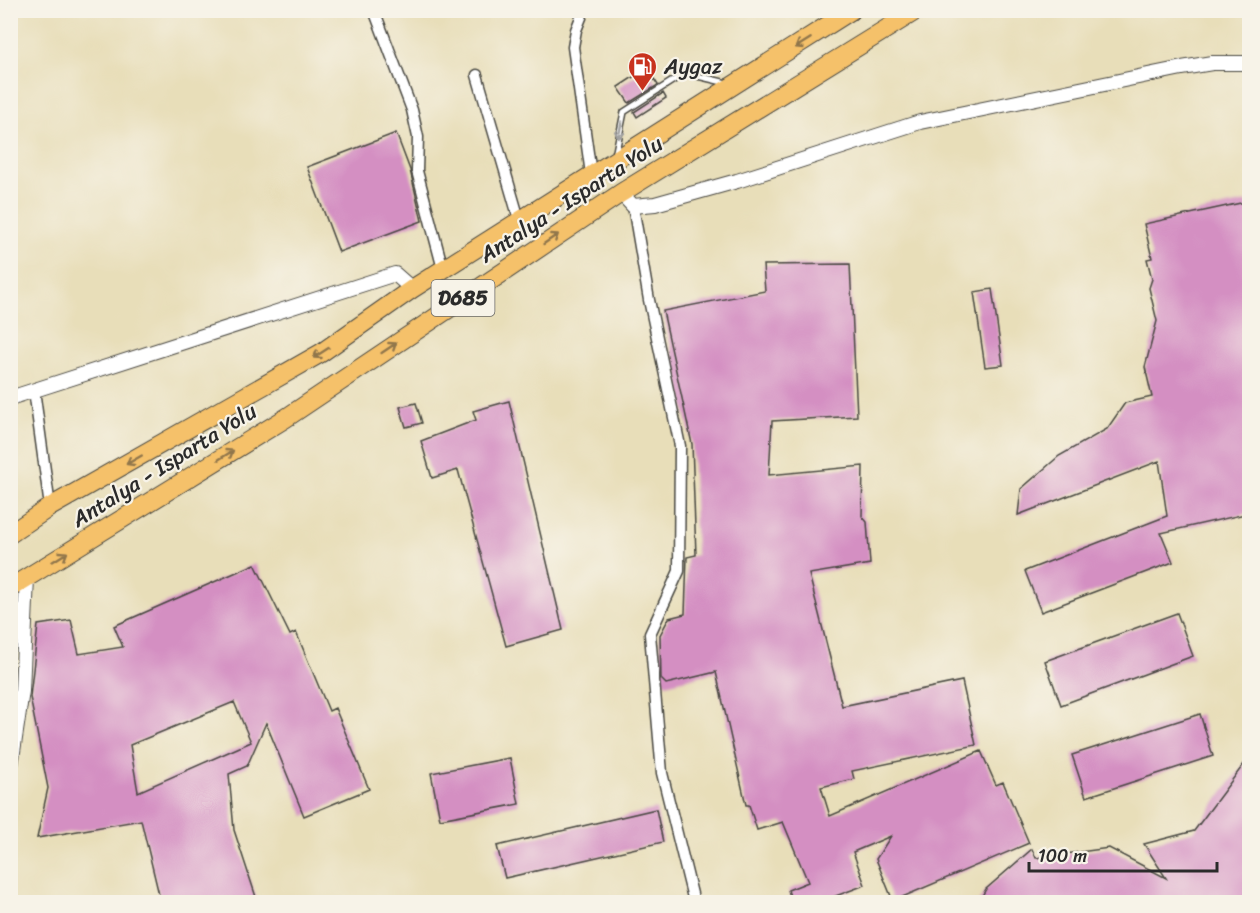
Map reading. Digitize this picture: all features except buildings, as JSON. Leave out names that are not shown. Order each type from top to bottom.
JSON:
[{"type":"highway","name":"Antalya - Isparta Yolu","points":[[10,534],[50,507],[321,353],[412,289],[519,219],[852,10]]},
{"type":"highway","name":"Antalya - Isparta Yolu","points":[[10,588],[285,418],[917,10]]},
{"type":"street","points":[[374,10],[412,110],[418,136],[417,171],[443,269]]},
{"type":"street","points":[[584,10],[576,30],[573,47],[591,174]]},
{"type":"street","points":[[694,903],[662,773],[650,634],[679,571],[680,446],[627,199],[655,204],[737,181],[920,122],[1192,66],[1212,63],[1250,63]]},
{"type":"street","points":[[477,75],[519,219]]},
{"type":"street","points":[[10,398],[395,274],[412,289]]},
{"type":"street","points":[[34,390],[50,507]]},
{"type":"street","points":[[10,772],[22,691],[27,578]]},
{"type":"lane","points":[[614,160],[624,111],[685,73],[735,85]]},
{"type":"place","name":"Aygaz","points":[[643,92]]}]
